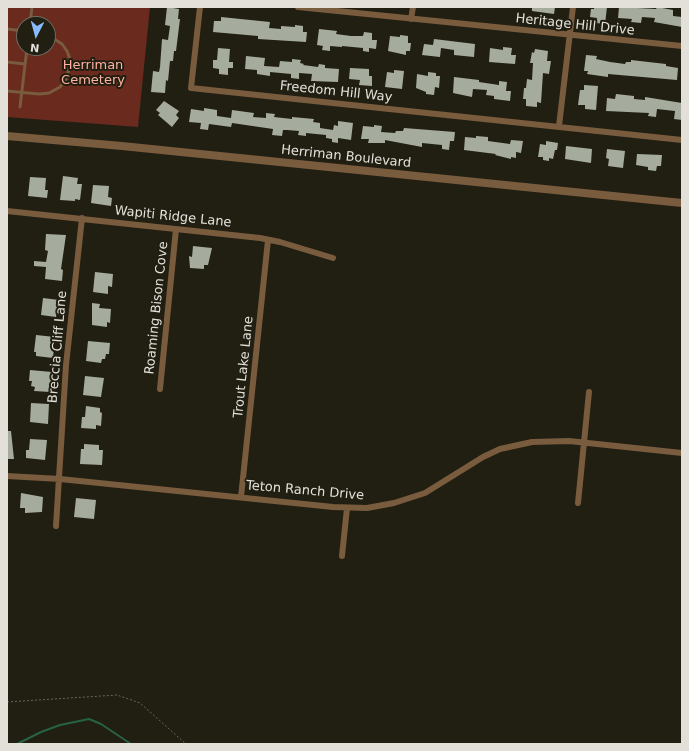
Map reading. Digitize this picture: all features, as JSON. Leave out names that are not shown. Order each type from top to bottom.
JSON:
[{"type":"street","name":"Freedom Hill Way","points":[[200,7],[191,88],[559,126]]},
{"type":"street","name":"Heritage Hill Drive","points":[[298,7],[682,46]]},
{"type":"street","points":[[411,19],[413,7]]},
{"type":"street","points":[[572,7],[559,126],[682,140]]},
{"type":"street","name":"Herriman Boulevard","points":[[7,136],[122,146],[682,203]]},
{"type":"street","name":"Wapiti Ridge Lane","points":[[7,211],[82,218],[268,240],[333,258]]},
{"type":"street","name":"Breccia Cliff Lane","points":[[56,526],[66,365],[82,218]]},
{"type":"street","name":"Roaming Bison Cove","points":[[160,389],[176,229]]},
{"type":"street","name":"Trout Lake Lane","points":[[241,497],[268,240]]},
{"type":"street","points":[[578,503],[589,392]]},
{"type":"street","name":"Teton Ranch Drive","points":[[7,476],[60,479],[347,508],[378,507],[419,495],[442,484],[483,457],[500,449],[516,445],[546,440],[682,453]]},
{"type":"street","points":[[342,556],[347,508]]},
{"type":"lane","points":[[7,91],[49,93],[60,87],[66,78],[69,64],[67,51],[56,40]]},
{"type":"lane","points":[[20,107],[26,56]]},
{"type":"lane","points":[[7,62],[25,64]]},
{"type":"path","points":[[7,702],[117,696],[140,703],[186,744]]},
{"type":"green space","name":"Herriman Cemetery","points":[[7,7],[150,7],[138,127],[7,117]]},
{"type":"building","points":[[167,7],[179,9],[178,19],[180,19],[176,51],[174,51],[173,61],[170,61],[165,93],[151,92],[153,71],[159,72],[162,39],[168,40],[170,26],[165,25]]},
{"type":"building","points":[[532,7],[555,7],[554,14],[532,11]]},
{"type":"building","points":[[594,7],[607,7],[605,24],[596,23],[597,18],[590,17],[591,9],[594,9]]},
{"type":"building","points":[[619,7],[656,9],[657,7],[673,10],[673,16],[682,17],[682,27],[654,22],[655,18],[642,17],[641,23],[631,22],[632,19],[618,18]]},
{"type":"building","points":[[221,17],[270,22],[269,28],[281,29],[281,26],[303,26],[303,32],[307,32],[306,42],[258,39],[258,36],[213,32],[214,21],[221,21]]},
{"type":"building","points":[[319,29],[337,31],[336,34],[351,36],[363,36],[364,32],[372,33],[372,40],[377,40],[376,49],[369,48],[369,52],[363,51],[363,48],[330,46],[330,51],[322,50],[323,46],[317,45]]},
{"type":"building","points":[[400,35],[408,36],[408,43],[411,43],[410,51],[406,51],[406,55],[388,51],[390,36],[400,37]]},
{"type":"building","points":[[434,39],[475,44],[474,57],[454,55],[454,50],[441,48],[440,57],[422,55],[424,44],[433,45]]},
{"type":"building","points":[[503,47],[512,48],[511,55],[516,55],[515,64],[489,62],[490,48],[503,50]]},
{"type":"building","points":[[218,48],[230,49],[229,62],[233,62],[233,68],[228,68],[228,75],[219,74],[219,69],[213,68],[213,60],[217,60]]},
{"type":"building","points":[[535,49],[548,51],[547,61],[551,61],[549,74],[543,73],[541,103],[537,102],[537,107],[526,106],[526,99],[523,99],[527,79],[532,80],[533,63],[530,63],[532,52],[534,53]]},
{"type":"building","points":[[586,55],[597,56],[596,59],[625,64],[626,62],[631,62],[631,60],[666,64],[666,66],[678,68],[677,80],[608,74],[608,77],[587,74],[588,71],[584,71]]},
{"type":"building","points":[[246,56],[265,58],[264,66],[279,67],[280,61],[292,62],[292,59],[301,60],[300,63],[304,64],[303,65],[318,67],[319,64],[325,65],[325,68],[339,69],[338,82],[311,81],[312,74],[299,73],[299,79],[291,78],[291,74],[270,72],[270,76],[257,74],[257,70],[245,69]]},
{"type":"building","points":[[350,68],[369,69],[369,76],[372,76],[372,86],[359,85],[360,80],[349,79]]},
{"type":"building","points":[[394,70],[404,71],[402,89],[385,87],[387,72],[394,73]]},
{"type":"building","points":[[428,72],[436,73],[436,76],[440,76],[439,88],[435,87],[434,95],[426,94],[426,92],[416,88],[417,74],[428,76]]},
{"type":"building","points":[[454,77],[479,80],[479,82],[499,85],[499,81],[507,82],[506,91],[511,91],[510,101],[494,99],[494,96],[486,95],[487,90],[473,89],[472,97],[453,93]]},
{"type":"building","points":[[584,85],[598,86],[596,110],[585,109],[585,105],[578,105],[580,90],[584,90]]},
{"type":"building","points":[[616,94],[634,96],[634,99],[645,100],[645,97],[682,103],[682,120],[674,119],[675,111],[657,109],[656,117],[648,116],[649,113],[606,111],[607,98],[615,99]]},
{"type":"building","points":[[164,101],[179,111],[176,115],[179,118],[172,127],[158,115],[160,113],[156,110]]},
{"type":"building","points":[[204,108],[217,110],[217,116],[231,118],[232,110],[254,113],[253,117],[266,118],[266,113],[275,114],[274,117],[314,119],[313,122],[320,123],[320,128],[333,130],[334,125],[338,126],[338,121],[353,123],[351,140],[338,138],[338,143],[332,142],[332,139],[326,138],[326,135],[306,133],[306,136],[298,135],[299,131],[287,130],[283,130],[282,136],[272,135],[273,129],[232,123],[231,127],[209,124],[208,130],[200,129],[201,123],[189,122],[191,109],[204,111]]},
{"type":"building","points":[[374,125],[382,126],[381,132],[395,133],[396,131],[403,131],[404,128],[455,132],[454,141],[450,141],[449,150],[442,149],[442,145],[422,143],[422,147],[385,140],[385,143],[368,143],[369,139],[361,139],[363,126],[374,127]]},
{"type":"building","points":[[476,136],[488,137],[488,141],[510,144],[511,140],[523,141],[521,153],[516,152],[516,158],[511,157],[511,159],[495,155],[496,154],[464,150],[465,137],[476,138]]},
{"type":"building","points":[[546,141],[558,143],[553,159],[549,158],[549,161],[543,160],[543,157],[538,157],[540,144],[546,145]]},
{"type":"building","points":[[566,146],[592,149],[591,163],[565,159]]},
{"type":"building","points":[[607,149],[625,151],[623,168],[608,166],[609,159],[606,158]]},
{"type":"building","points":[[637,154],[662,155],[661,166],[657,166],[656,171],[648,170],[648,167],[636,165]]},
{"type":"building","points":[[63,176],[78,178],[77,184],[82,184],[80,200],[60,200]]},
{"type":"building","points":[[30,177],[46,178],[45,190],[48,190],[47,198],[28,196]]},
{"type":"building","points":[[93,185],[109,186],[108,197],[112,198],[111,206],[91,203]]},
{"type":"building","points":[[46,234],[66,235],[61,269],[63,270],[62,281],[45,279],[46,267],[34,266],[34,261],[46,262],[48,251],[45,250]]},
{"type":"building","points":[[193,246],[212,248],[208,265],[204,265],[204,269],[190,268],[189,256],[192,257]]},
{"type":"building","points":[[95,272],[113,274],[112,287],[108,286],[108,294],[93,292]]},
{"type":"building","points":[[43,298],[59,300],[56,317],[41,315]]},
{"type":"building","points":[[92,303],[100,304],[99,308],[111,309],[110,323],[107,322],[107,327],[92,325]]},
{"type":"building","points":[[36,335],[55,337],[53,358],[36,356],[36,352],[34,352]]},
{"type":"building","points":[[88,341],[110,343],[109,354],[106,354],[105,359],[102,359],[101,363],[86,361]]},
{"type":"building","points":[[30,370],[52,372],[50,392],[34,391],[35,387],[31,386],[32,381],[29,381]]},
{"type":"building","points":[[85,376],[104,378],[101,397],[83,395]]},
{"type":"building","points":[[31,403],[49,404],[48,424],[30,422]]},
{"type":"building","points":[[86,406],[100,408],[100,412],[102,413],[101,426],[96,425],[96,429],[81,428],[82,417],[85,417]]},
{"type":"building","points":[[7,431],[11,431],[14,459],[7,459]]},
{"type":"building","points":[[30,439],[47,440],[45,460],[26,458],[26,450],[29,450]]},
{"type":"building","points":[[84,444],[99,445],[99,450],[103,450],[102,465],[80,464],[81,449],[84,449]]},
{"type":"building","points":[[21,493],[43,497],[42,512],[25,513],[25,508],[20,508]]},
{"type":"building","points":[[76,498],[96,500],[94,519],[74,517]]},
{"type":"waterway","points":[[17,744],[41,732],[60,725],[89,719],[101,724],[131,744]]}]
